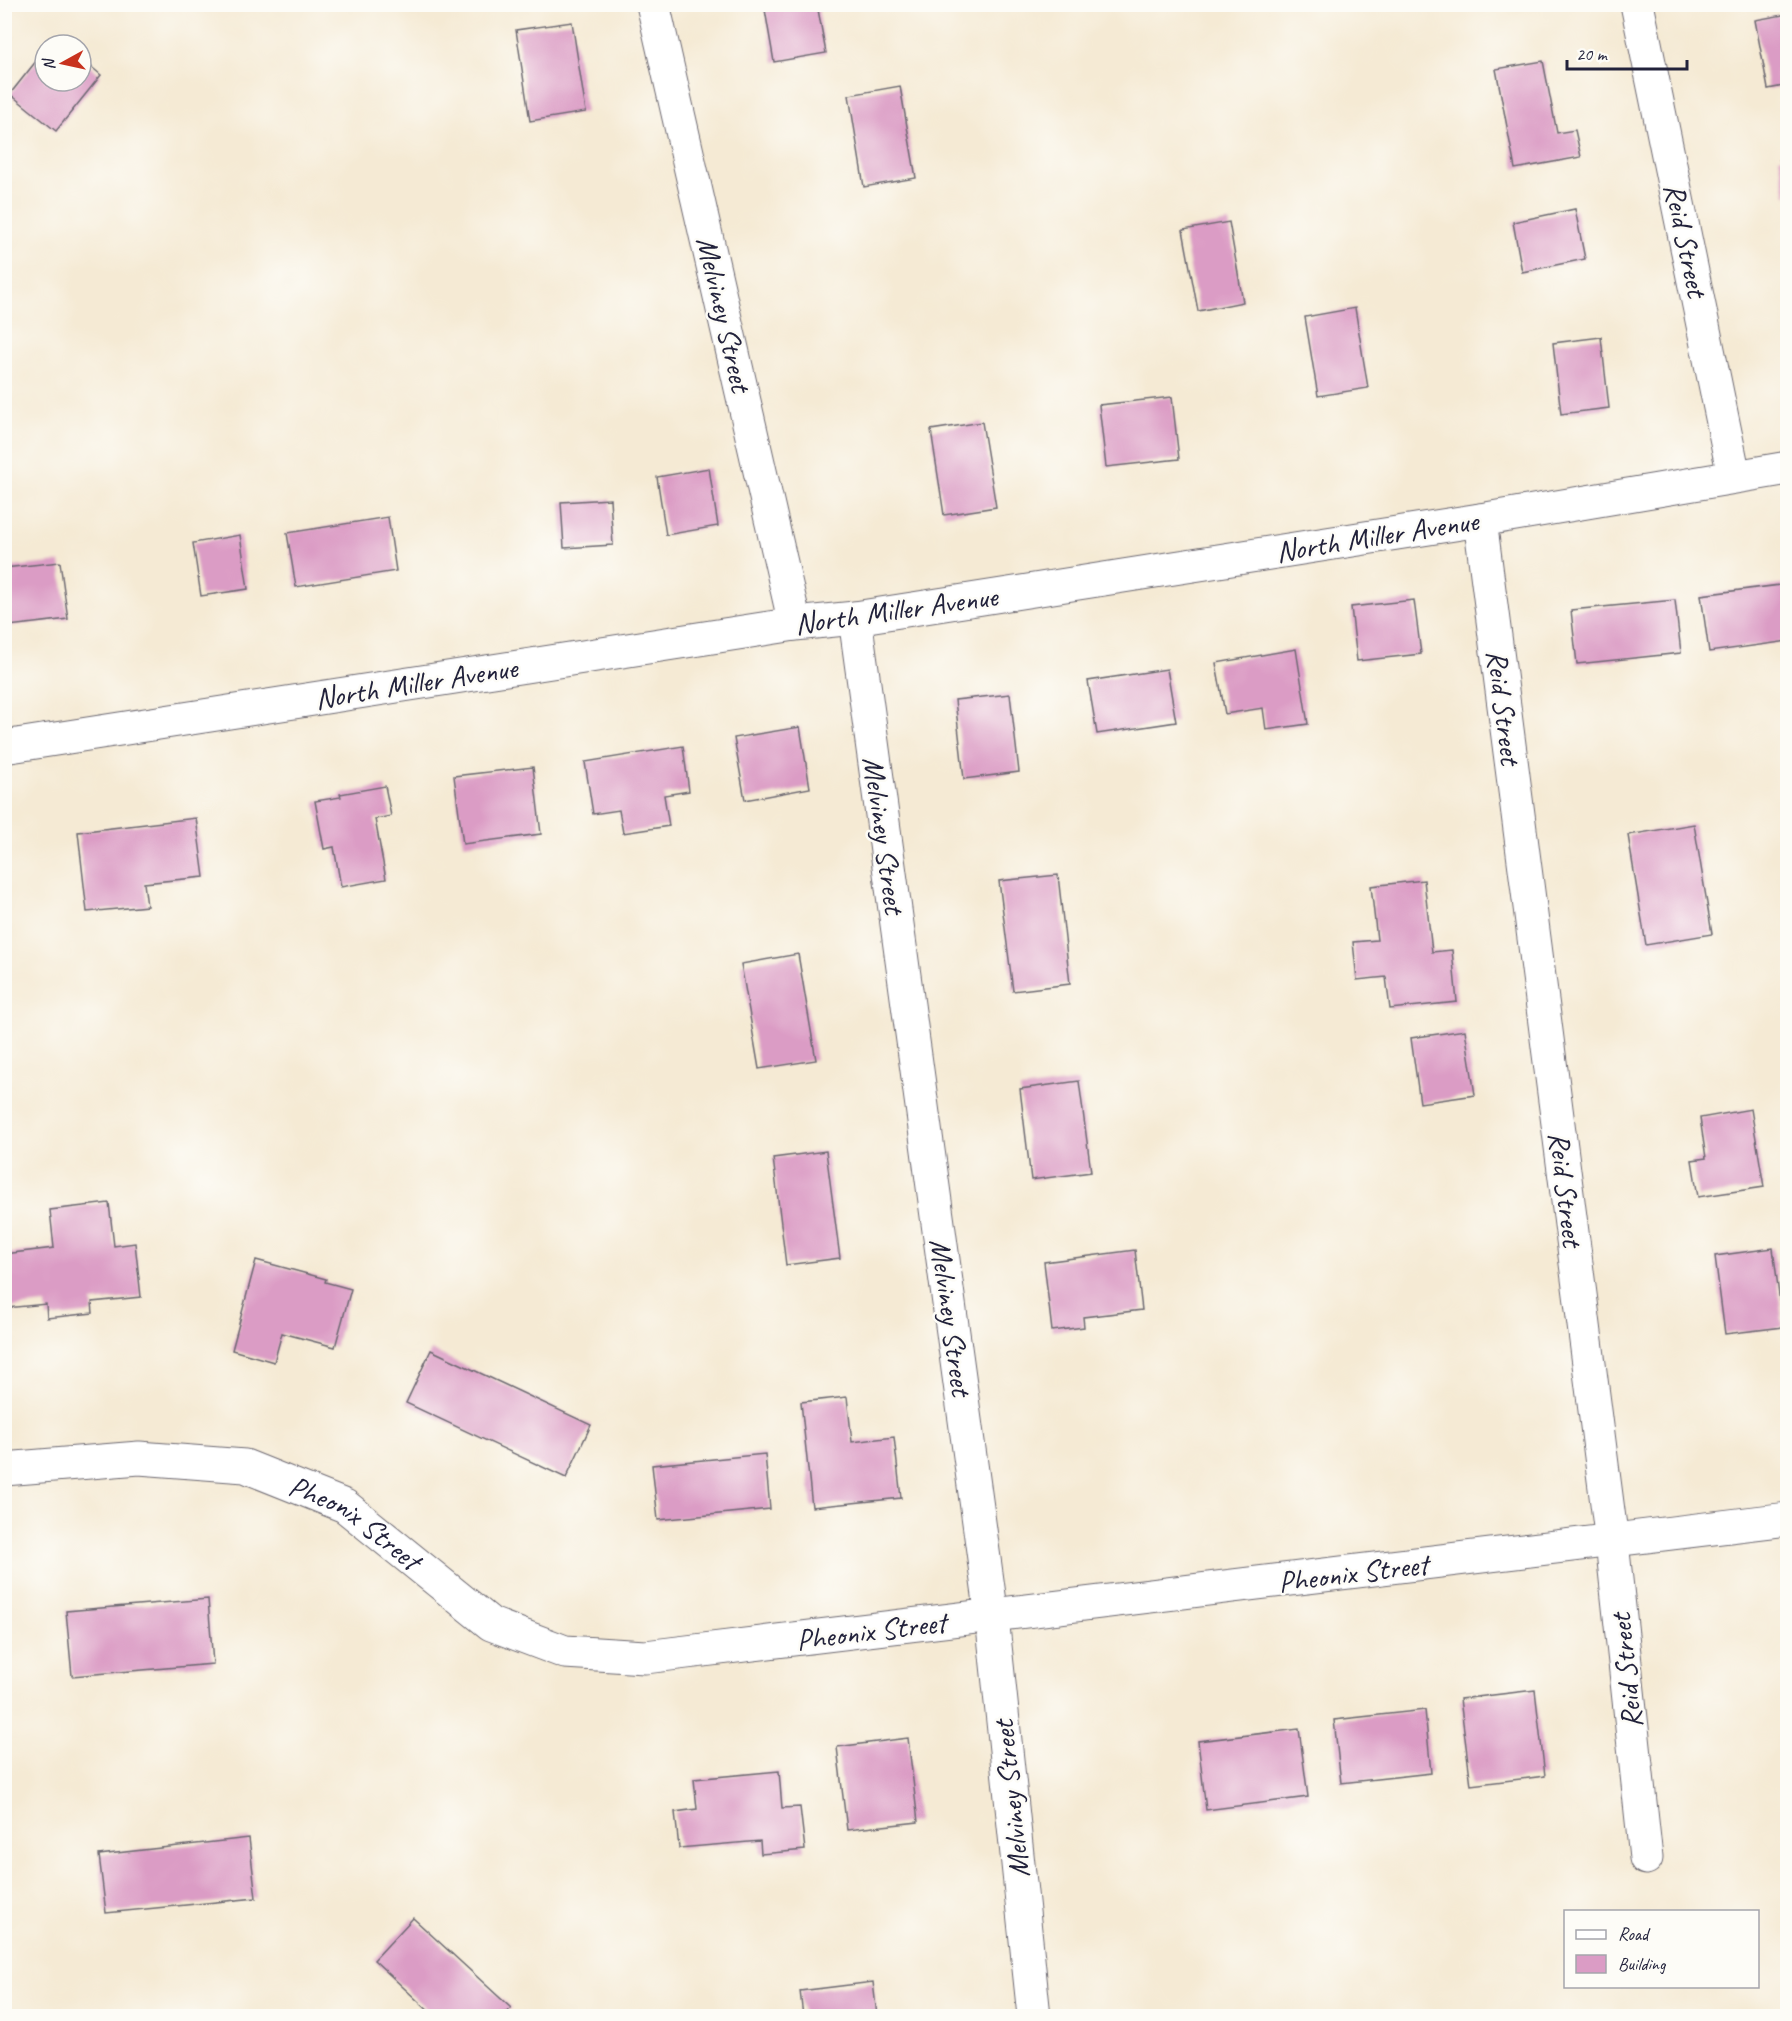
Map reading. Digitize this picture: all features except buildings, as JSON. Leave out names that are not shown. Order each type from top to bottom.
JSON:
[{"type":"street","name":"Melviney Street","points":[[653,4],[795,624]]},
{"type":"street","name":"Reid Street","points":[[1638,4],[1734,476]]},
{"type":"street","name":"North Miller Avenue","points":[[4,747],[795,624],[855,618],[1480,520],[1788,468]]},
{"type":"street","name":"Reid Street","points":[[1480,520],[1612,1542],[1647,1858]]},
{"type":"street","name":"Melviney Street","points":[[855,618],[992,1617],[1034,2016]]},
{"type":"street","name":"Pheonix Street","points":[[4,1469],[139,1458],[245,1466],[345,1506],[491,1624],[565,1652],[645,1657],[1788,1520]]}]
